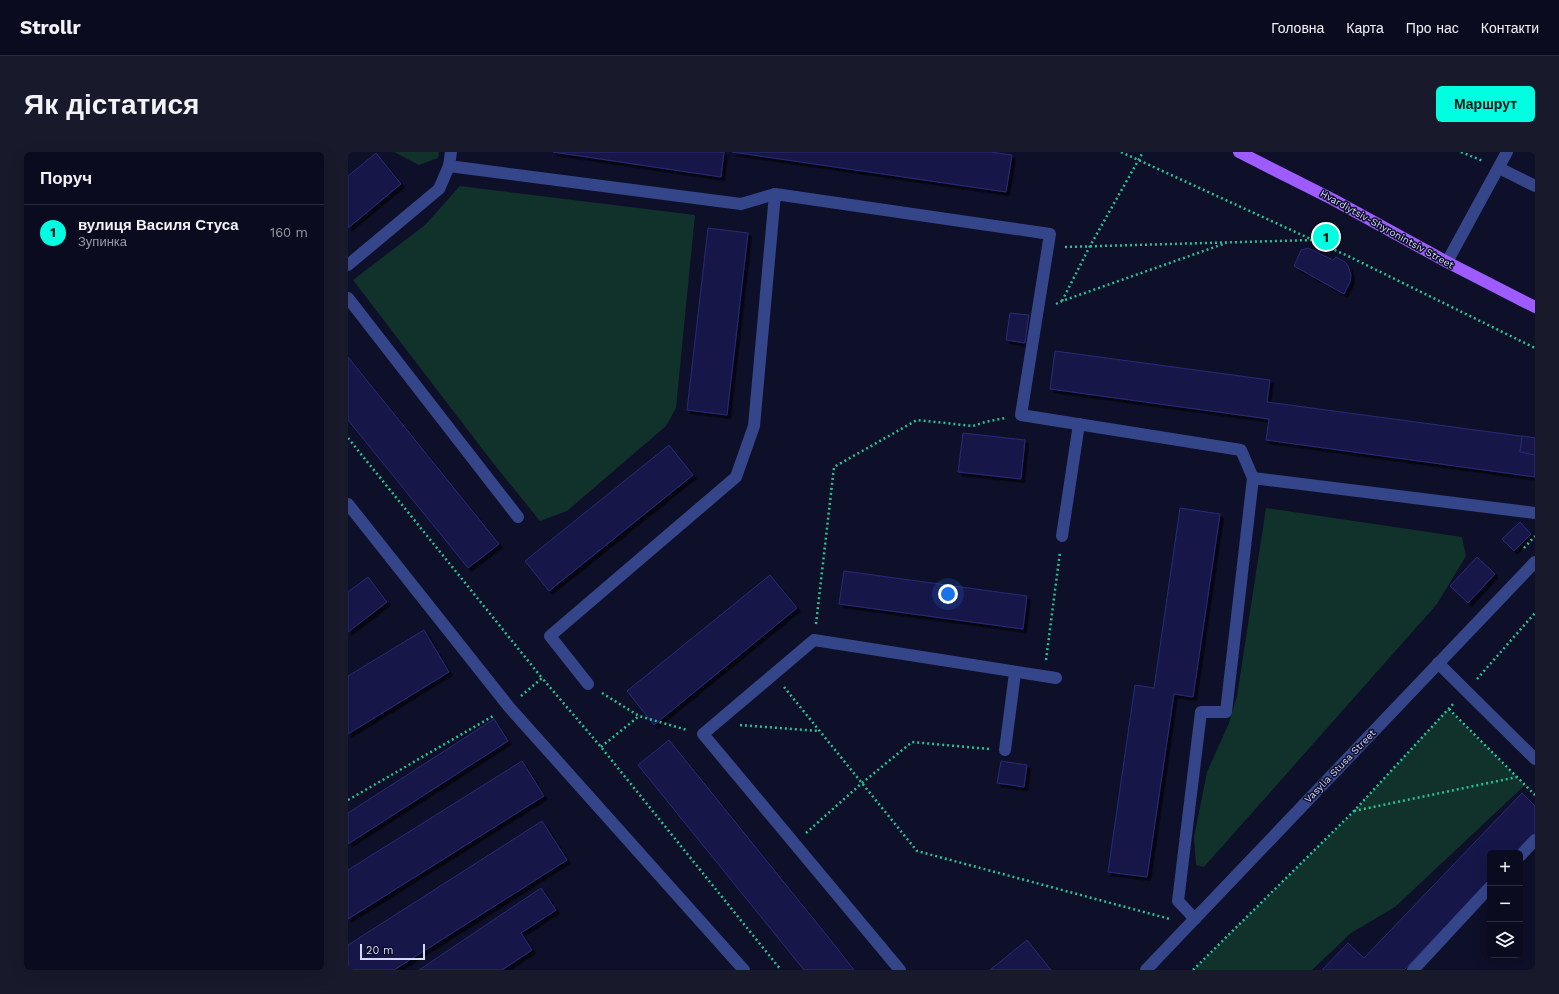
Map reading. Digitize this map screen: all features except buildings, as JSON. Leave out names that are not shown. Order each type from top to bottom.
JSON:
[{"type":"main road","name":"Hvardiytsiv-Shyronintsiv Street","points":[[1239,152],[1334,200],[1447,262],[1535,307]]},
{"type":"street","points":[[348,265],[439,190],[450,166],[451,152]]},
{"type":"street","points":[[1447,262],[1507,152]]},
{"type":"street","points":[[450,166],[742,204],[775,194],[1050,234],[1021,415],[1241,450],[1253,478],[1226,712],[1202,712],[1178,901],[1192,921]]},
{"type":"street","points":[[1499,168],[1535,186]]},
{"type":"street","points":[[588,684],[550,636],[736,477],[754,426],[775,194]]},
{"type":"street","points":[[348,298],[518,517]]},
{"type":"street","points":[[1062,536],[1079,424]]},
{"type":"street","points":[[1253,478],[1535,513]]},
{"type":"street","points":[[348,504],[509,707],[744,970]]},
{"type":"street","name":"Vasylia Stusa Street","points":[[1146,970],[1535,562]]},
{"type":"street","points":[[900,970],[703,734],[814,640],[1016,673],[1056,678]]},
{"type":"street","points":[[1438,663],[1535,759]]},
{"type":"street","points":[[1005,750],[1016,673]]},
{"type":"street","points":[[1523,853],[1535,840]]},
{"type":"street","points":[[1412,970],[1487,890]]},
{"type":"path","points":[[1121,152],[1312,240],[1535,348]]},
{"type":"path","points":[[1062,301],[1090,246],[1143,152]]},
{"type":"path","points":[[1461,152],[1499,168]]},
{"type":"path","points":[[1047,248],[1312,240]]},
{"type":"path","points":[[1037,315],[1062,301],[1228,242]]},
{"type":"path","points":[[814,640],[834,467],[917,420],[973,426],[985,422]]},
{"type":"path","points":[[348,438],[542,678]]},
{"type":"path","points":[[1043,677],[1062,536]]},
{"type":"path","points":[[1193,970],[1353,812],[1466,691],[1535,612]]},
{"type":"path","points":[[774,674],[917,851],[1192,921]]},
{"type":"path","points":[[588,684],[639,716],[703,734]]},
{"type":"path","points":[[1448,709],[1535,795]]},
{"type":"path","points":[[601,747],[639,716]]},
{"type":"path","points":[[715,724],[820,731]]},
{"type":"path","points":[[794,843],[862,783],[912,742],[1005,750]]},
{"type":"path","points":[[1353,812],[1518,777]]},
{"type":"green space","points":[[394,152],[439,152],[438,158],[419,165]]},
{"type":"green space","points":[[460,186],[695,215],[676,408],[666,426],[567,511],[540,521],[493,463],[353,280],[425,225]]},
{"type":"green space","points":[[1266,508],[1462,537],[1466,556],[1437,604],[1204,867],[1196,865],[1194,837],[1207,772],[1229,723],[1237,696]]},
{"type":"green space","points":[[1448,709],[1525,785],[1395,907],[1351,933],[1312,970],[1193,970],[1353,812]]},
{"type":"place","name":"вулиця Василя Стуса","points":[[1326,237]]}]
